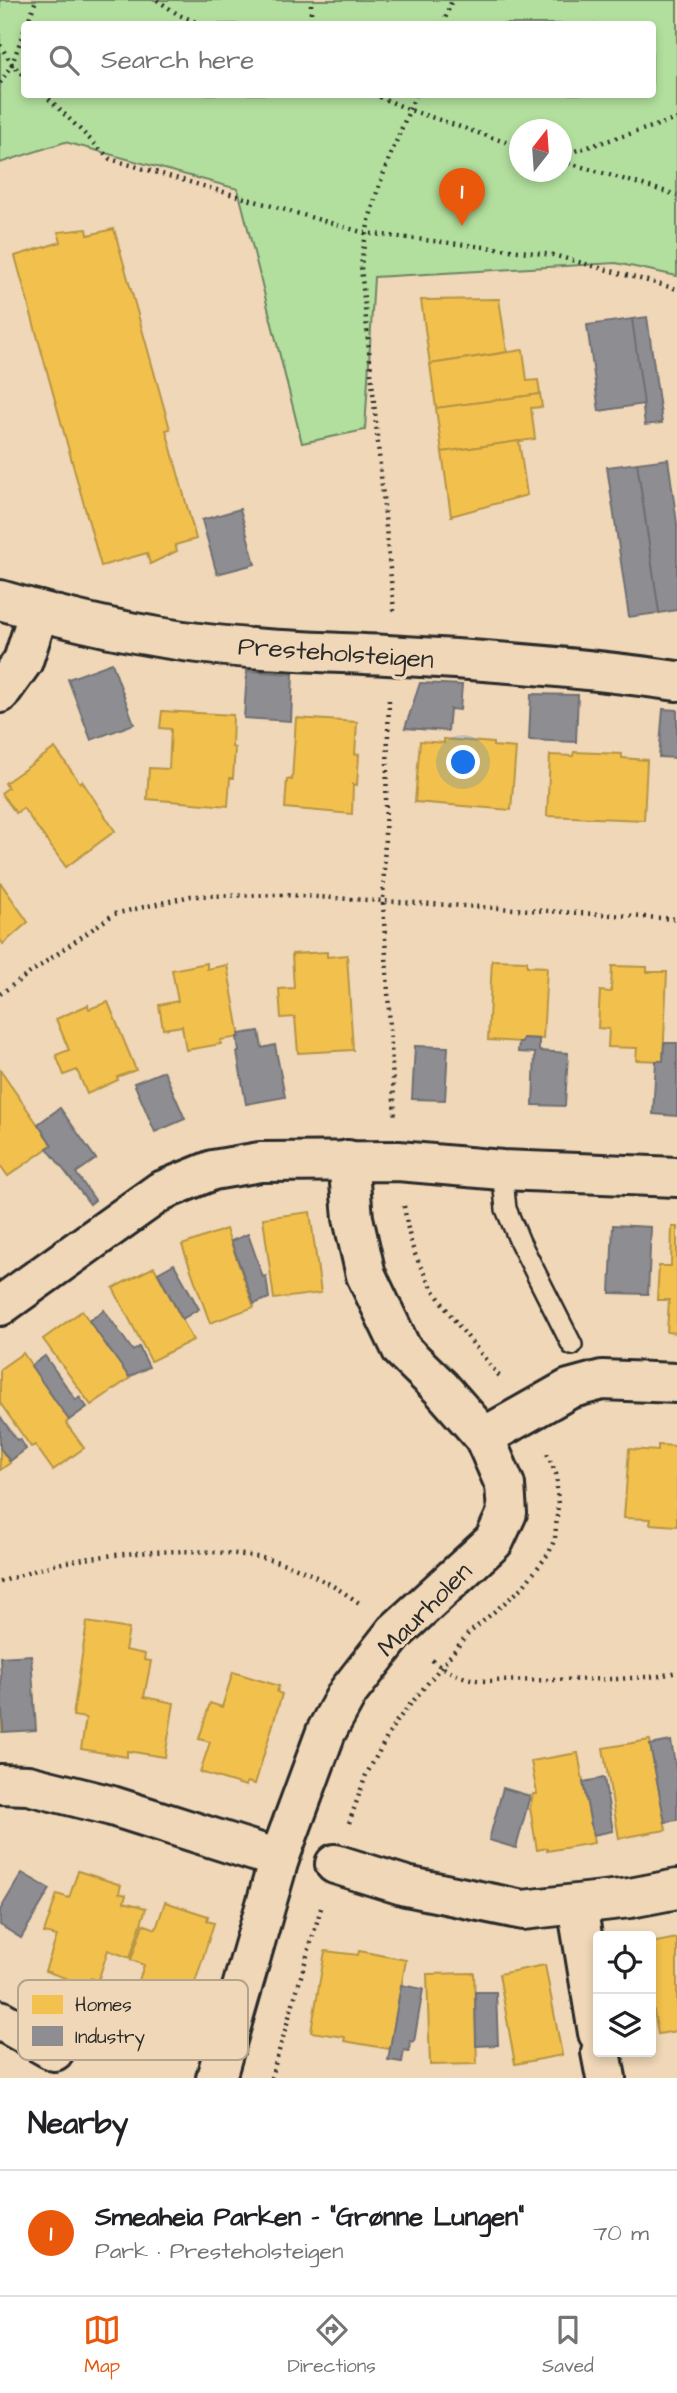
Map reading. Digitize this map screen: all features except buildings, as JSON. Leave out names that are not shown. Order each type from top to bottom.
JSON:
[{"type":"street","name":"Presteholsteigen","points":[[0,600],[139,634],[208,644],[603,671],[677,681]]},
{"type":"street","points":[[0,692],[23,661],[38,611]]},
{"type":"street","points":[[0,1306],[161,1191],[213,1170],[260,1162],[348,1160],[677,1177]]},
{"type":"street","name":"Maurholen","points":[[244,1980],[279,1859],[326,1732],[348,1692],[395,1632],[494,1541],[507,1513],[505,1485],[484,1437],[442,1388],[402,1350],[366,1275],[353,1218],[348,1160]]},
{"type":"street","points":[[484,1437],[569,1389],[602,1380],[677,1383]]},
{"type":"street","points":[[0,1784],[28,1785],[111,1806],[279,1859]]},
{"type":"street","points":[[335,1864],[405,1886],[523,1910],[577,1905],[677,1889]]},
{"type":"street","points":[[577,1905],[593,2003]]},
{"type":"street","points":[[0,2020],[18,2030]]},
{"type":"street","points":[[602,2057],[606,2078]]},
{"type":"street","name":"Maurholen","points":[[216,2078],[221,2060]]},
{"type":"lane","points":[[502,1170],[506,1209],[572,1345]]},
{"type":"path","points":[[28,21],[36,0]]},
{"type":"path","points":[[157,0],[194,21]]},
{"type":"path","points":[[444,21],[452,0]]},
{"type":"path","points":[[311,4],[311,21]]},
{"type":"path","points":[[0,83],[12,64],[21,39]]},
{"type":"path","points":[[0,45],[21,73]]},
{"type":"path","points":[[48,98],[110,159],[365,233],[553,255],[677,289]]},
{"type":"path","points":[[382,98],[509,143]]},
{"type":"path","points":[[365,233],[379,182],[414,98]]},
{"type":"path","points":[[572,152],[677,118]]},
{"type":"path","points":[[572,164],[677,195]]},
{"type":"path","points":[[0,994],[114,914],[191,895],[285,895],[677,919]]},
{"type":"path","points":[[0,1582],[66,1562],[184,1551],[234,1554],[291,1566],[346,1594],[378,1615],[395,1632],[446,1670],[466,1679],[617,1679],[677,1672]]},
{"type":"green space","points":[[0,0],[677,0],[677,276],[616,263],[374,277],[365,430],[302,443],[238,189],[65,142],[0,163]]},
{"type":"place","name":"Smeaheia Parken - \"Grønne Lungen\"","points":[[462,226]]}]
